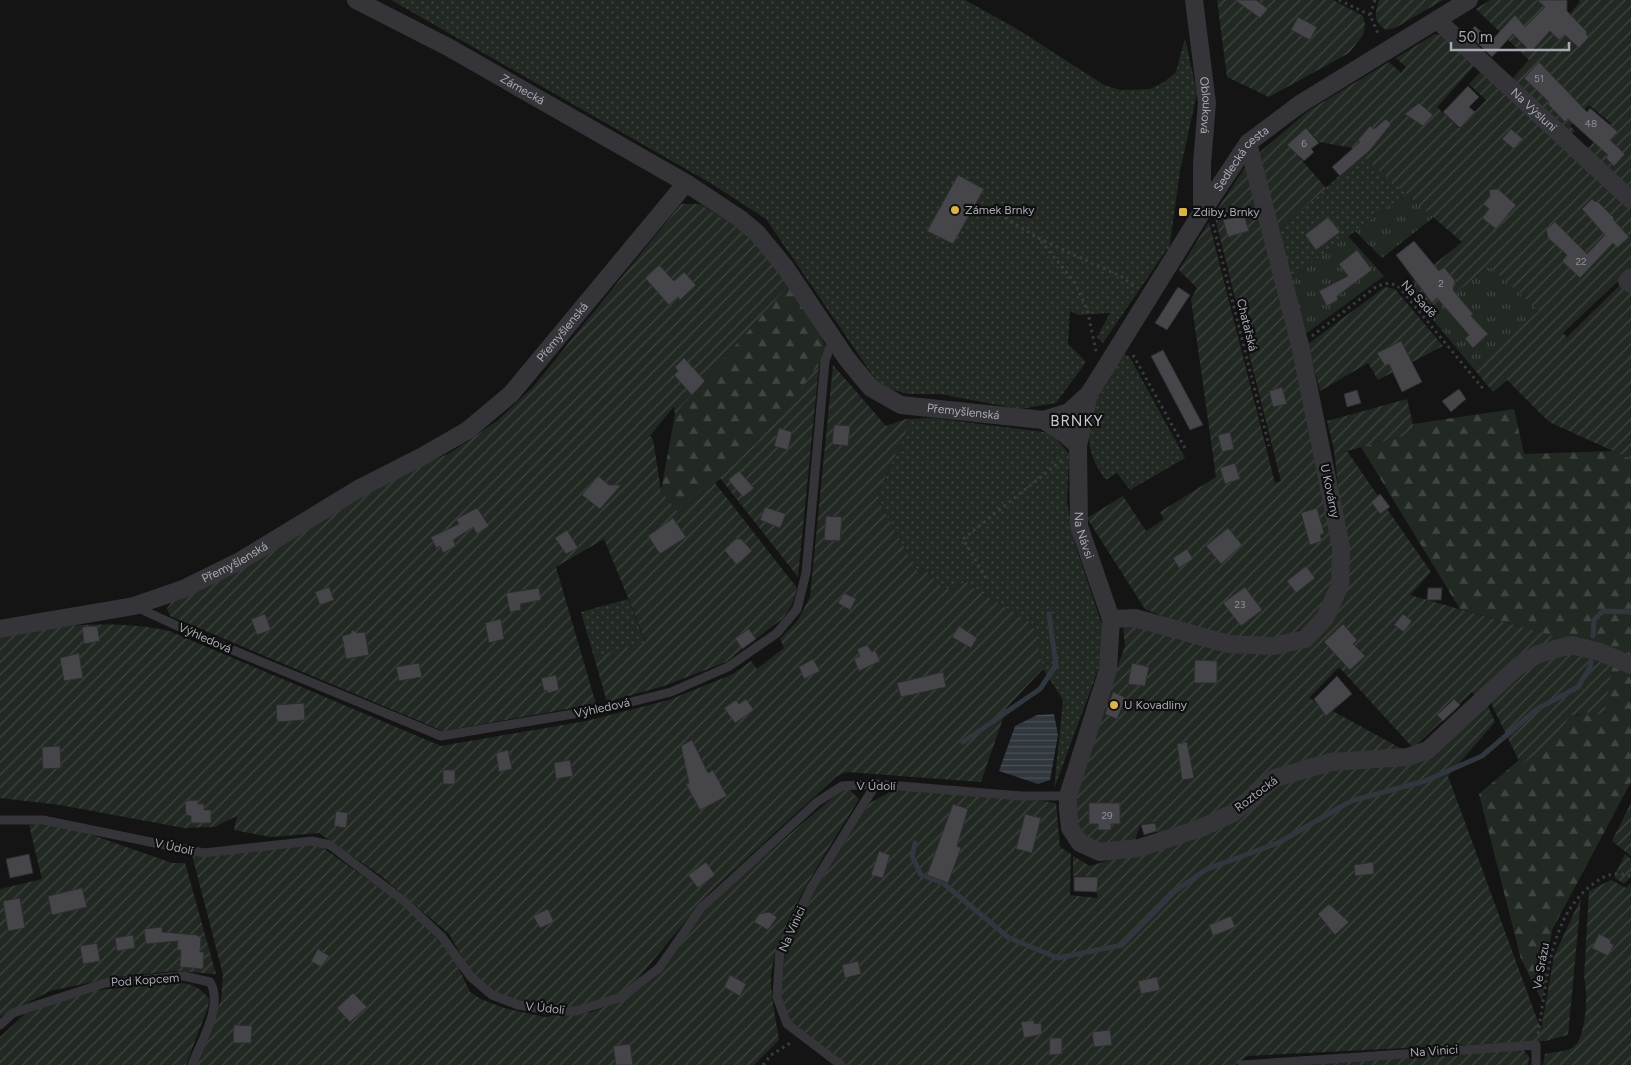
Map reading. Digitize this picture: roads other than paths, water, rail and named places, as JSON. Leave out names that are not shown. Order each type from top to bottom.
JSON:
[{"type":"street","name":"Zámecká","points":[[356,0],[448,47],[686,183]]},
{"type":"street","name":"Oblouková","points":[[1194,0],[1207,103],[1202,164],[1202,212]]},
{"type":"street","name":"Sedlecká cesta","points":[[1090,394],[1202,212],[1248,143],[1300,104],[1469,0]]},
{"type":"street","name":"Na Výsluní","points":[[1437,20],[1631,200]]},
{"type":"street","name":"U Kovárny","points":[[1111,619],[1135,618],[1228,644],[1273,646],[1304,639],[1326,618],[1340,585],[1341,547],[1300,345],[1248,143]]},
{"type":"street","name":"Přemyšlenská","points":[[0,629],[134,606],[183,589],[240,560],[360,488],[423,456],[468,430],[511,394],[686,183],[739,218],[757,233],[785,267],[833,338],[871,388],[901,406],[1043,420]]},
{"type":"street","points":[[1631,277],[1627,281],[1631,284]]},
{"type":"street","points":[[1043,420],[1069,412],[1090,394]]},
{"type":"street","name":"Na Návsi","points":[[1090,394],[1078,446],[1079,526],[1111,619]]},
{"type":"street","points":[[1043,420],[1065,434],[1078,446]]},
{"type":"street","name":"Roztocká","points":[[1111,619],[1108,670],[1068,796],[1070,828],[1080,843],[1100,852],[1139,848],[1201,828],[1232,813],[1275,778],[1331,762],[1408,758],[1428,750],[1517,667],[1538,654],[1571,645],[1600,652],[1631,665]]},
{"type":"lane","name":"Výhledová","points":[[134,606],[206,639],[441,736],[603,709],[671,692],[728,667],[777,633],[797,609],[806,573],[825,361],[833,338]]},
{"type":"lane","name":"V Údolí","points":[[0,820],[43,820],[204,853],[312,841],[330,845],[404,901],[442,938],[471,977],[492,995],[518,1005],[554,1011],[576,1011],[622,997],[659,968],[701,908],[817,802],[842,786],[876,784],[1022,796],[1068,796]]},
{"type":"lane","name":"Na Vinici","points":[[841,1065],[788,1024],[777,997],[780,950],[811,888],[876,784]]},
{"type":"lane","name":"Pod Kopcem","points":[[0,1025],[13,1014],[105,983],[183,976],[198,979],[210,982],[215,991],[214,1009],[192,1065]]},
{"type":"lane","name":"Na Vinici","points":[[1242,1065],[1536,1045],[1536,1065]]},
{"type":"waterway","points":[[1593,636],[1594,620],[1603,611],[1631,612]]},
{"type":"waterway","points":[[963,742],[1040,689],[1056,665],[1049,614]]},
{"type":"waterway","points":[[915,843],[912,856],[921,875],[943,883],[1009,938],[1058,958],[1122,945],[1175,891],[1207,869],[1278,843],[1351,801],[1425,781],[1482,756],[1537,709],[1578,687],[1591,662]]},
{"type":"place","name":"Zámek Brnky","points":[[955,210]]},
{"type":"place","name":"Zdiby, Brnky","points":[[1183,212]]},
{"type":"place","name":"U Kovadliny","points":[[1114,705]]},
{"type":"district","name":"BRNKY","points":[[1077,421]]}]
